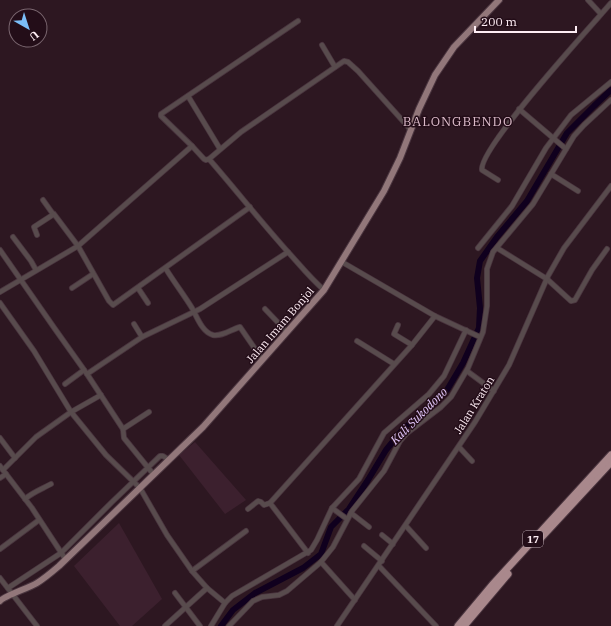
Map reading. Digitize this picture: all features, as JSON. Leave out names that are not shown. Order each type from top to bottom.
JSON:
[{"type":"highway","name":"17","points":[[458,626],[494,583],[611,455]]},
{"type":"highway","name":"17","points":[[464,626],[501,582],[611,462]]},
{"type":"main road","name":"Jalan Imam Bonjol","points":[[1,599],[36,584],[48,576],[66,560],[170,460],[220,409],[262,359],[324,290],[342,262],[395,170],[426,91],[434,75],[454,47],[499,0]]},
{"type":"street","points":[[588,0],[601,14]]},
{"type":"street","points":[[498,180],[482,170],[482,165],[489,152],[519,109],[611,3]]},
{"type":"street","points":[[298,21],[160,115],[206,160],[209,159],[266,228],[312,280],[324,290]]},
{"type":"street","points":[[322,45],[335,67]]},
{"type":"street","points":[[209,159],[241,132],[344,61],[348,62],[358,71],[411,130]]},
{"type":"street","points":[[478,248],[512,206],[536,163],[555,139],[573,112],[611,82]]},
{"type":"street","points":[[188,96],[220,149]]},
{"type":"street","points":[[229,626],[253,601],[262,597],[279,595],[287,591],[321,562],[333,547],[346,518],[384,471],[400,441],[448,400],[467,371],[479,336],[484,328],[487,269],[491,258],[497,248],[533,204],[565,148],[579,131],[611,100]]},
{"type":"street","points":[[519,109],[565,148]]},
{"type":"street","points":[[0,292],[78,246],[192,146]]},
{"type":"street","points":[[551,174],[578,191]]},
{"type":"street","name":"Jalan Kraton","points":[[337,626],[459,447],[494,391],[515,351],[547,279],[568,241],[611,186]]},
{"type":"street","points":[[43,200],[78,246],[109,301],[113,305],[166,269],[250,207]]},
{"type":"street","points":[[37,235],[34,228],[53,214]]},
{"type":"street","points":[[13,237],[36,270]]},
{"type":"street","points":[[497,248],[547,279],[571,301],[573,301],[607,248]]},
{"type":"street","points":[[0,250],[88,374],[122,429],[124,438],[154,475]]},
{"type":"street","points":[[88,374],[142,337],[194,313],[288,252]]},
{"type":"street","points":[[342,262],[435,316],[479,336]]},
{"type":"street","points":[[166,269],[195,316],[207,331],[213,335],[220,335],[240,327],[262,359]]},
{"type":"street","points":[[72,288],[93,274]]},
{"type":"street","points":[[138,288],[148,303]]},
{"type":"street","points":[[0,303],[34,351],[71,412],[106,455],[133,481],[192,571],[207,588],[225,603]]},
{"type":"street","points":[[265,309],[287,332]]},
{"type":"street","points":[[248,509],[259,501],[264,505],[270,503],[412,345],[435,316]]},
{"type":"street","points":[[134,324],[142,337]]},
{"type":"street","points":[[398,325],[394,334],[412,345]]},
{"type":"street","points":[[212,626],[225,603],[232,596],[245,587],[308,553],[317,540],[333,509],[359,479],[385,431],[422,401],[437,386],[446,372],[467,330]]},
{"type":"street","points":[[357,341],[394,364]]},
{"type":"street","points":[[65,384],[84,370]]},
{"type":"street","points":[[467,371],[494,391]]},
{"type":"street","points":[[0,478],[3,470],[36,437],[71,412],[101,395]]},
{"type":"street","points":[[122,429],[149,412]]},
{"type":"street","points":[[0,438],[15,458]]},
{"type":"street","points":[[459,447],[472,460]]},
{"type":"street","points":[[8,588],[61,553],[160,456],[170,460]]},
{"type":"street","points":[[3,470],[25,499],[66,560]]},
{"type":"street","points":[[25,499],[36,491],[42,490],[51,484]]},
{"type":"street","points":[[129,485],[138,490]]},
{"type":"street","points":[[270,503],[308,553]]},
{"type":"street","points":[[333,509],[346,518]]},
{"type":"street","points":[[350,513],[369,527]]},
{"type":"street","points":[[0,550],[39,520]]},
{"type":"street","points":[[406,526],[426,548]]},
{"type":"street","points":[[192,571],[246,532]]},
{"type":"street","points":[[382,535],[393,544]]},
{"type":"street","points":[[364,546],[382,561]]},
{"type":"street","points":[[321,562],[355,600]]},
{"type":"street","points":[[379,566],[436,626]]},
{"type":"street","points":[[0,578],[37,626]]},
{"type":"street","points":[[165,626],[207,588]]},
{"type":"street","points":[[175,593],[200,626]]},
{"type":"shaded area","points":[[195,442],[246,500],[225,514],[179,455]]},
{"type":"shaded area","points":[[119,523],[162,599],[132,626],[120,626],[74,566]]},
{"type":"waterway","name":"Kali Sukodono","points":[[221,626],[233,610],[255,593],[303,568],[321,554],[331,527],[349,509],[386,450],[404,428],[426,411],[447,390],[463,363],[479,328],[480,308],[477,278],[480,261],[497,237],[527,201],[567,133],[611,90]]},
{"type":"district","name":"BALONGBENDO","points":[[458,121]]}]
